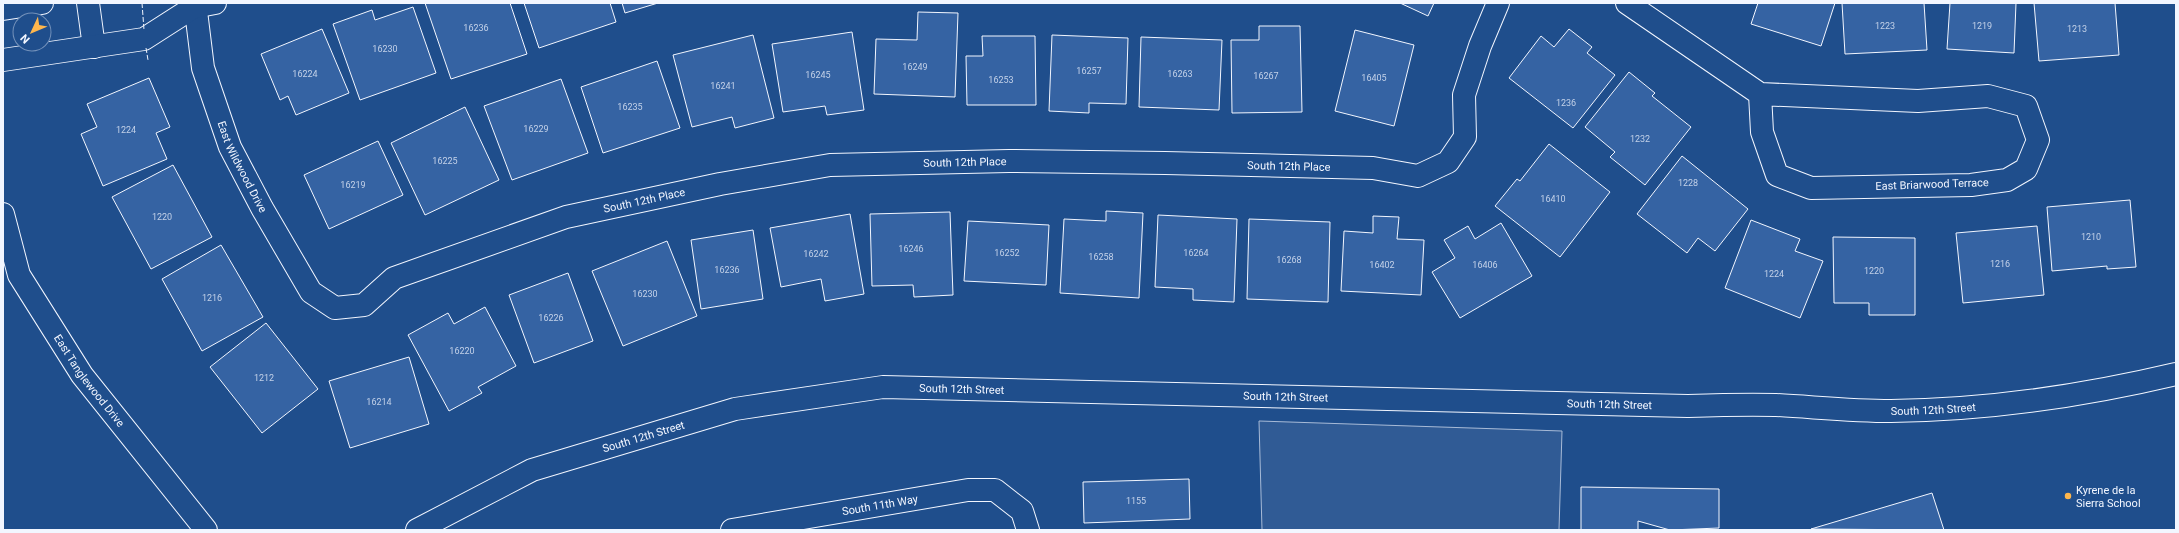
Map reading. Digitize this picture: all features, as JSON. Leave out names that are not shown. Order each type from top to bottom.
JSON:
[{"type":"street","points":[[3,8],[42,3]]},
{"type":"street","points":[[88,3],[94,47]]},
{"type":"street","name":"South 12th Place","points":[[335,308],[364,305],[394,278],[566,217],[720,184],[830,166],[1009,161],[1165,163],[1373,168],[1418,176],[1448,162],[1465,137],[1464,95],[1480,46],[1498,3]]},
{"type":"street","points":[[1627,3],[1760,94]]},
{"type":"street","points":[[3,60],[144,39],[196,4]]},
{"type":"street","name":"East Wildwood Drive","points":[[196,4],[203,68],[230,147],[262,208],[311,292],[335,308]]},
{"type":"street","name":"East Briarwood Terrace","points":[[1760,94],[1918,101],[1988,96],[2026,106],[2038,140],[2026,169],[2007,180],[1971,185],[1812,188],[1777,175],[1762,132],[1760,94]]},
{"type":"street","name":"East Tanglewood Drive","points":[[3,214],[20,275],[82,375],[206,530]]},
{"type":"street","name":"South 12th Street","points":[[417,530],[539,468],[735,409],[883,387],[1688,406],[1773,405],[1890,410],[1954,409],[2050,398],[2117,388],[2176,374]]},
{"type":"street","name":"South 11th Way","points":[[732,530],[968,490],[995,490],[1025,520]]},
{"type":"shaded area","points":[[1259,421],[1562,431],[1559,530],[1262,530]]},
{"type":"building","points":[[425,3],[510,3],[527,54],[451,79]]},
{"type":"building","points":[[524,3],[610,3],[616,22],[539,48]]},
{"type":"building","points":[[622,3],[658,3],[625,13]]},
{"type":"building","points":[[1400,3],[1434,3],[1428,16]]},
{"type":"building","points":[[1758,3],[1835,3],[1821,46],[1751,24]]},
{"type":"building","points":[[1842,3],[1924,3],[1927,50],[1845,54]]},
{"type":"building","points":[[1950,3],[2016,3],[2014,53],[1947,49]]},
{"type":"building","points":[[2034,3],[2115,3],[2119,55],[2039,61]]},
{"type":"building","points":[[413,7],[436,73],[360,100],[333,24],[372,10],[375,20]]},
{"type":"building","points":[[918,12],[958,13],[955,97],[874,94],[876,39],[917,40]]},
{"type":"building","points":[[1259,26],[1300,26],[1302,112],[1232,113],[1231,40],[1259,40]]},
{"type":"building","points":[[322,29],[349,93],[296,115],[288,96],[280,100],[261,54]]},
{"type":"building","points":[[1569,29],[1592,47],[1587,53],[1615,75],[1573,128],[1509,78],[1541,36],[1554,47]]},
{"type":"building","points":[[1355,30],[1414,45],[1394,126],[1335,111]]},
{"type":"building","points":[[852,32],[864,110],[827,115],[825,106],[783,112],[772,44]]},
{"type":"building","points":[[753,35],[774,118],[735,128],[732,117],[692,127],[673,55]]},
{"type":"building","points":[[1052,35],[1128,38],[1126,104],[1089,103],[1089,113],[1049,111]]},
{"type":"building","points":[[982,36],[1035,36],[1036,105],[967,105],[966,56],[983,56]]},
{"type":"building","points":[[1141,37],[1222,40],[1219,110],[1139,107]]},
{"type":"building","points":[[657,61],[680,128],[603,153],[581,87]]},
{"type":"building","points":[[1629,72],[1655,93],[1652,96],[1691,127],[1645,185],[1610,157],[1615,152],[1585,127]]},
{"type":"building","points":[[149,78],[170,127],[156,133],[167,159],[103,186],[81,134],[97,127],[87,104]]},
{"type":"building","points":[[561,79],[588,153],[512,180],[484,106]]},
{"type":"building","points":[[465,107],[499,180],[425,215],[391,143]]},
{"type":"building","points":[[378,141],[403,195],[329,229],[304,175]]},
{"type":"building","points":[[1549,144],[1610,192],[1560,257],[1495,206],[1517,179],[1520,181]]},
{"type":"building","points":[[1682,156],[1748,209],[1715,251],[1698,238],[1687,253],[1637,214]]},
{"type":"building","points":[[173,165],[212,237],[151,269],[112,197]]},
{"type":"building","points":[[2130,200],[2136,267],[2107,269],[2107,266],[2052,271],[2047,207]]},
{"type":"building","points":[[1106,211],[1143,213],[1139,298],[1060,293],[1064,219],[1106,221]]},
{"type":"building","points":[[950,212],[953,295],[914,297],[913,285],[872,286],[870,214]]},
{"type":"building","points":[[850,214],[864,294],[825,301],[821,279],[781,287],[770,228]]},
{"type":"building","points":[[1158,215],[1237,219],[1234,302],[1193,300],[1193,289],[1155,287]]},
{"type":"building","points":[[1373,216],[1399,217],[1397,239],[1424,240],[1421,295],[1341,291],[1344,231],[1373,233]]},
{"type":"building","points":[[1249,219],[1330,222],[1328,302],[1247,299]]},
{"type":"building","points":[[1751,220],[1800,239],[1795,251],[1823,261],[1800,318],[1725,288]]},
{"type":"building","points":[[968,221],[1049,225],[1046,285],[964,281]]},
{"type":"building","points":[[1501,223],[1532,276],[1460,318],[1432,272],[1455,258],[1444,240],[1468,226],[1475,239]]},
{"type":"building","points":[[2037,226],[2044,295],[1963,303],[1956,233]]},
{"type":"building","points":[[753,230],[763,299],[701,309],[691,240]]},
{"type":"building","points":[[1833,237],[1915,238],[1915,315],[1869,315],[1869,303],[1834,303]]},
{"type":"building","points":[[667,241],[697,316],[623,346],[592,271]]},
{"type":"building","points":[[221,245],[263,317],[202,351],[162,279]]},
{"type":"building","points":[[568,273],[593,341],[534,363],[509,295]]},
{"type":"building","points":[[485,307],[516,366],[478,387],[482,393],[449,411],[408,335],[448,313],[454,324]]},
{"type":"building","points":[[266,323],[318,389],[262,433],[210,367]]},
{"type":"building","points":[[409,357],[429,424],[350,448],[329,381]]},
{"type":"building","points":[[1189,479],[1190,519],[1084,523],[1083,482]]},
{"type":"building","points":[[1581,487],[1719,489],[1719,528],[1670,530],[1638,521],[1638,530],[1581,530]]},
{"type":"building","points":[[1932,493],[1944,530],[1811,529]]},
{"type":"fence","points":[[142,3],[144,30]]},
{"type":"fence","points":[[146,48],[148,60]]},
{"type":"place","name":"Kyrene de la Sierra School","points":[[2068,496]]}]
